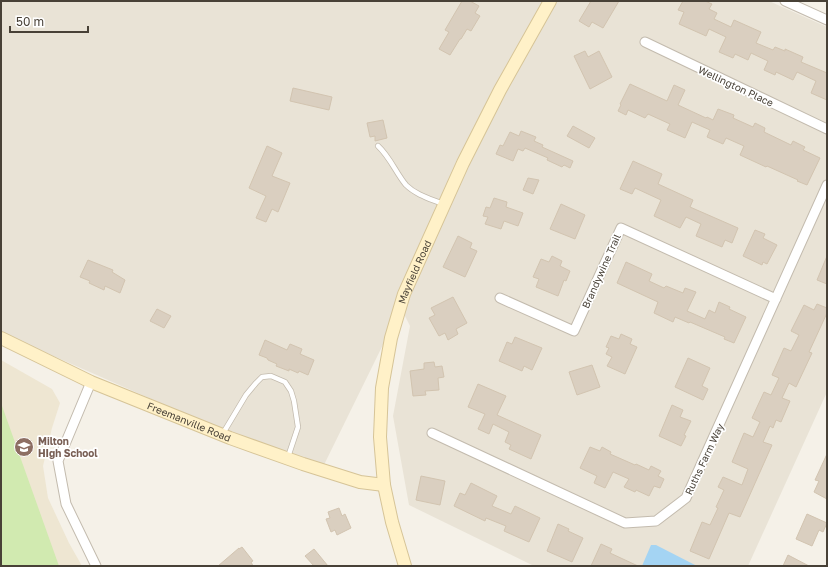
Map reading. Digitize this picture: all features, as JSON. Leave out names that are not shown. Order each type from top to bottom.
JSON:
[{"type":"street","name":"Mayfield Road","points":[[405,566],[392,522],[384,485],[380,437],[382,388],[390,338],[404,294],[463,163],[500,90],[550,1]]},
{"type":"street","points":[[785,1],[827,20]]},
{"type":"street","name":"Wellington Place","points":[[645,42],[827,129]]},
{"type":"street","name":"Ruths Farm Way","points":[[432,433],[625,523],[656,521],[686,498],[827,185]]},
{"type":"street","name":"Brandywine Trail","points":[[500,298],[574,332],[620,228],[776,299]]},
{"type":"street","name":"Freemanville Road","points":[[1,338],[91,382],[222,435],[288,459],[360,482],[384,485]]},
{"type":"street","points":[[91,382],[58,461],[66,504],[96,566]]},
{"type":"lane","points":[[378,146],[391,161],[406,185],[415,192],[444,205]]},
{"type":"lane","points":[[222,435],[246,395],[262,377],[271,376],[285,382],[291,391],[294,400],[298,427],[288,459]]},
{"type":"shaded area","points":[[1,1],[769,1],[827,27],[827,392],[748,566],[534,566],[409,505],[393,416],[410,326],[401,308],[320,473],[1,333]]},
{"type":"shaded area","name":"Milton HIgh School","points":[[1,360],[52,389],[60,403],[52,428],[43,466],[48,498],[69,543],[82,566],[1,566]]},
{"type":"green space","points":[[1,403],[59,566],[1,566]]},
{"type":"water","points":[[651,545],[656,545],[697,566],[642,566]]},
{"type":"building","points":[[462,1],[470,1],[479,6],[475,13],[480,16],[471,31],[467,29],[450,55],[439,49],[449,32],[445,30]]},
{"type":"building","points":[[591,1],[619,1],[603,28],[592,22],[589,27],[579,21]]},
{"type":"building","points":[[683,1],[705,1],[712,4],[709,9],[717,13],[714,19],[731,27],[734,20],[761,32],[756,43],[773,50],[775,47],[785,51],[785,49],[803,57],[801,62],[827,73],[827,100],[811,93],[816,81],[797,72],[793,80],[776,72],[775,75],[764,70],[768,61],[751,53],[748,60],[735,54],[733,58],[719,52],[726,37],[709,29],[706,36],[679,24],[684,12],[678,10]]},
{"type":"building","points":[[585,51],[588,57],[599,51],[612,77],[590,89],[574,56]]},
{"type":"building","points":[[630,84],[667,101],[674,85],[685,90],[678,105],[713,120],[718,109],[734,115],[733,118],[753,127],[755,123],[765,128],[764,132],[791,145],[793,141],[805,147],[803,150],[820,158],[807,185],[740,155],[744,146],[726,138],[723,144],[707,137],[710,130],[692,122],[685,138],[667,130],[670,124],[648,114],[645,118],[628,110],[626,115],[618,111]]},
{"type":"building","points":[[293,88],[332,97],[329,110],[290,101]]},
{"type":"building","points":[[383,120],[387,138],[375,141],[375,136],[370,137],[367,123]]},
{"type":"building","points":[[573,126],[595,138],[589,148],[567,136]]},
{"type":"building","points":[[521,131],[536,137],[534,141],[543,145],[542,147],[573,161],[570,168],[564,165],[562,167],[547,160],[548,158],[525,148],[523,151],[518,149],[513,161],[496,154],[500,145],[503,146],[510,132],[519,136]]},
{"type":"building","points":[[267,146],[282,153],[272,176],[290,183],[278,212],[272,209],[266,222],[256,218],[266,196],[249,188]]},
{"type":"building","points":[[633,161],[662,174],[658,184],[693,200],[690,207],[738,228],[732,243],[725,240],[722,247],[696,236],[701,224],[686,217],[680,228],[654,216],[661,200],[635,188],[632,194],[620,189]]},
{"type":"building","points":[[528,178],[539,180],[533,194],[523,190]]},
{"type":"building","points":[[494,198],[507,202],[506,207],[523,213],[518,226],[504,221],[501,229],[485,224],[488,217],[483,216],[486,207],[490,208]]},
{"type":"building","points":[[561,204],[585,215],[575,239],[550,229]]},
{"type":"building","points":[[755,230],[765,234],[763,238],[777,245],[767,264],[763,262],[762,265],[743,256]]},
{"type":"building","points":[[458,236],[472,243],[470,248],[477,251],[465,277],[443,267]]},
{"type":"building","points":[[552,256],[562,261],[560,266],[570,271],[566,281],[564,280],[558,296],[536,287],[539,279],[533,277],[541,259],[549,262]]},
{"type":"building","points":[[827,256],[827,284],[817,280]]},
{"type":"building","points":[[88,260],[113,270],[112,272],[125,280],[120,293],[105,286],[104,290],[89,283],[90,281],[80,277]]},
{"type":"building","points":[[626,262],[652,274],[649,281],[664,288],[666,286],[683,293],[685,288],[696,292],[687,311],[705,319],[709,310],[715,313],[719,302],[730,307],[729,309],[746,317],[734,343],[724,339],[725,337],[690,322],[689,323],[675,317],[673,322],[654,313],[658,302],[617,283]]},
{"type":"building","points":[[453,297],[467,323],[456,329],[458,334],[448,340],[445,333],[439,336],[429,318],[435,315],[431,308]]},
{"type":"building","points":[[817,304],[827,308],[827,313],[809,352],[812,353],[796,387],[789,383],[782,398],[790,401],[781,422],[776,420],[773,428],[770,426],[763,442],[772,445],[740,517],[729,513],[709,559],[690,551],[702,522],[710,525],[718,508],[716,507],[724,490],[718,487],[723,477],[742,485],[748,469],[732,462],[744,433],[753,437],[760,422],[752,418],[764,392],[771,395],[779,378],[772,375],[784,348],[791,351],[799,335],[791,331],[804,305],[814,310]]},
{"type":"building","points":[[157,309],[171,316],[164,328],[150,321]]},
{"type":"building","points":[[621,334],[632,339],[630,344],[637,347],[625,374],[607,366],[612,357],[606,354],[609,348],[606,347],[611,336],[619,339]]},
{"type":"building","points":[[515,337],[542,348],[532,370],[524,366],[522,371],[499,361],[507,342],[512,344]]},
{"type":"building","points":[[265,340],[287,350],[290,344],[302,349],[300,354],[314,360],[308,375],[299,371],[298,373],[276,366],[277,364],[259,355]]},
{"type":"building","points":[[688,358],[710,368],[702,386],[708,389],[703,400],[675,387]]},
{"type":"building","points":[[434,362],[435,367],[442,366],[444,377],[438,378],[439,390],[425,391],[426,395],[413,396],[410,371],[424,369],[424,363]]},
{"type":"building","points":[[592,365],[600,387],[577,395],[569,372]]},
{"type":"building","points":[[478,384],[506,396],[497,415],[541,435],[531,459],[509,449],[511,445],[505,442],[509,432],[493,424],[489,434],[478,429],[485,414],[468,407]]},
{"type":"building","points":[[672,405],[683,410],[680,417],[691,421],[684,435],[686,436],[681,446],[659,436]]},
{"type":"building","points":[[590,447],[600,451],[602,447],[611,452],[610,454],[635,465],[636,464],[649,470],[651,466],[661,471],[658,476],[664,479],[660,488],[654,486],[649,496],[636,490],[635,492],[624,487],[629,479],[613,472],[605,488],[594,483],[597,476],[580,468]]},
{"type":"building","points":[[827,454],[827,499],[814,492],[819,481],[815,480]]},
{"type":"building","points":[[421,476],[445,481],[440,505],[416,500]]},
{"type":"building","points":[[471,483],[497,496],[492,506],[511,514],[515,506],[540,518],[529,542],[504,531],[506,526],[486,518],[485,521],[454,506],[460,493],[465,495]]},
{"type":"building","points":[[339,508],[342,516],[345,514],[351,528],[337,535],[335,530],[331,532],[326,519],[330,518],[328,512]]},
{"type":"building","points":[[807,514],[827,523],[823,532],[819,530],[812,546],[796,539]]},
{"type":"building","points":[[558,524],[569,529],[568,531],[583,538],[572,562],[547,551]]},
{"type":"building","points":[[601,544],[612,549],[610,553],[638,566],[591,566]]},
{"type":"building","points":[[242,547],[253,561],[251,562],[253,566],[218,566],[239,548]]},
{"type":"building","points":[[314,549],[328,566],[314,566],[305,556]]},
{"type":"building","points":[[788,555],[809,566],[783,566]]},
{"type":"place","name":"Milton HIgh School","points":[[24,447]]}]
